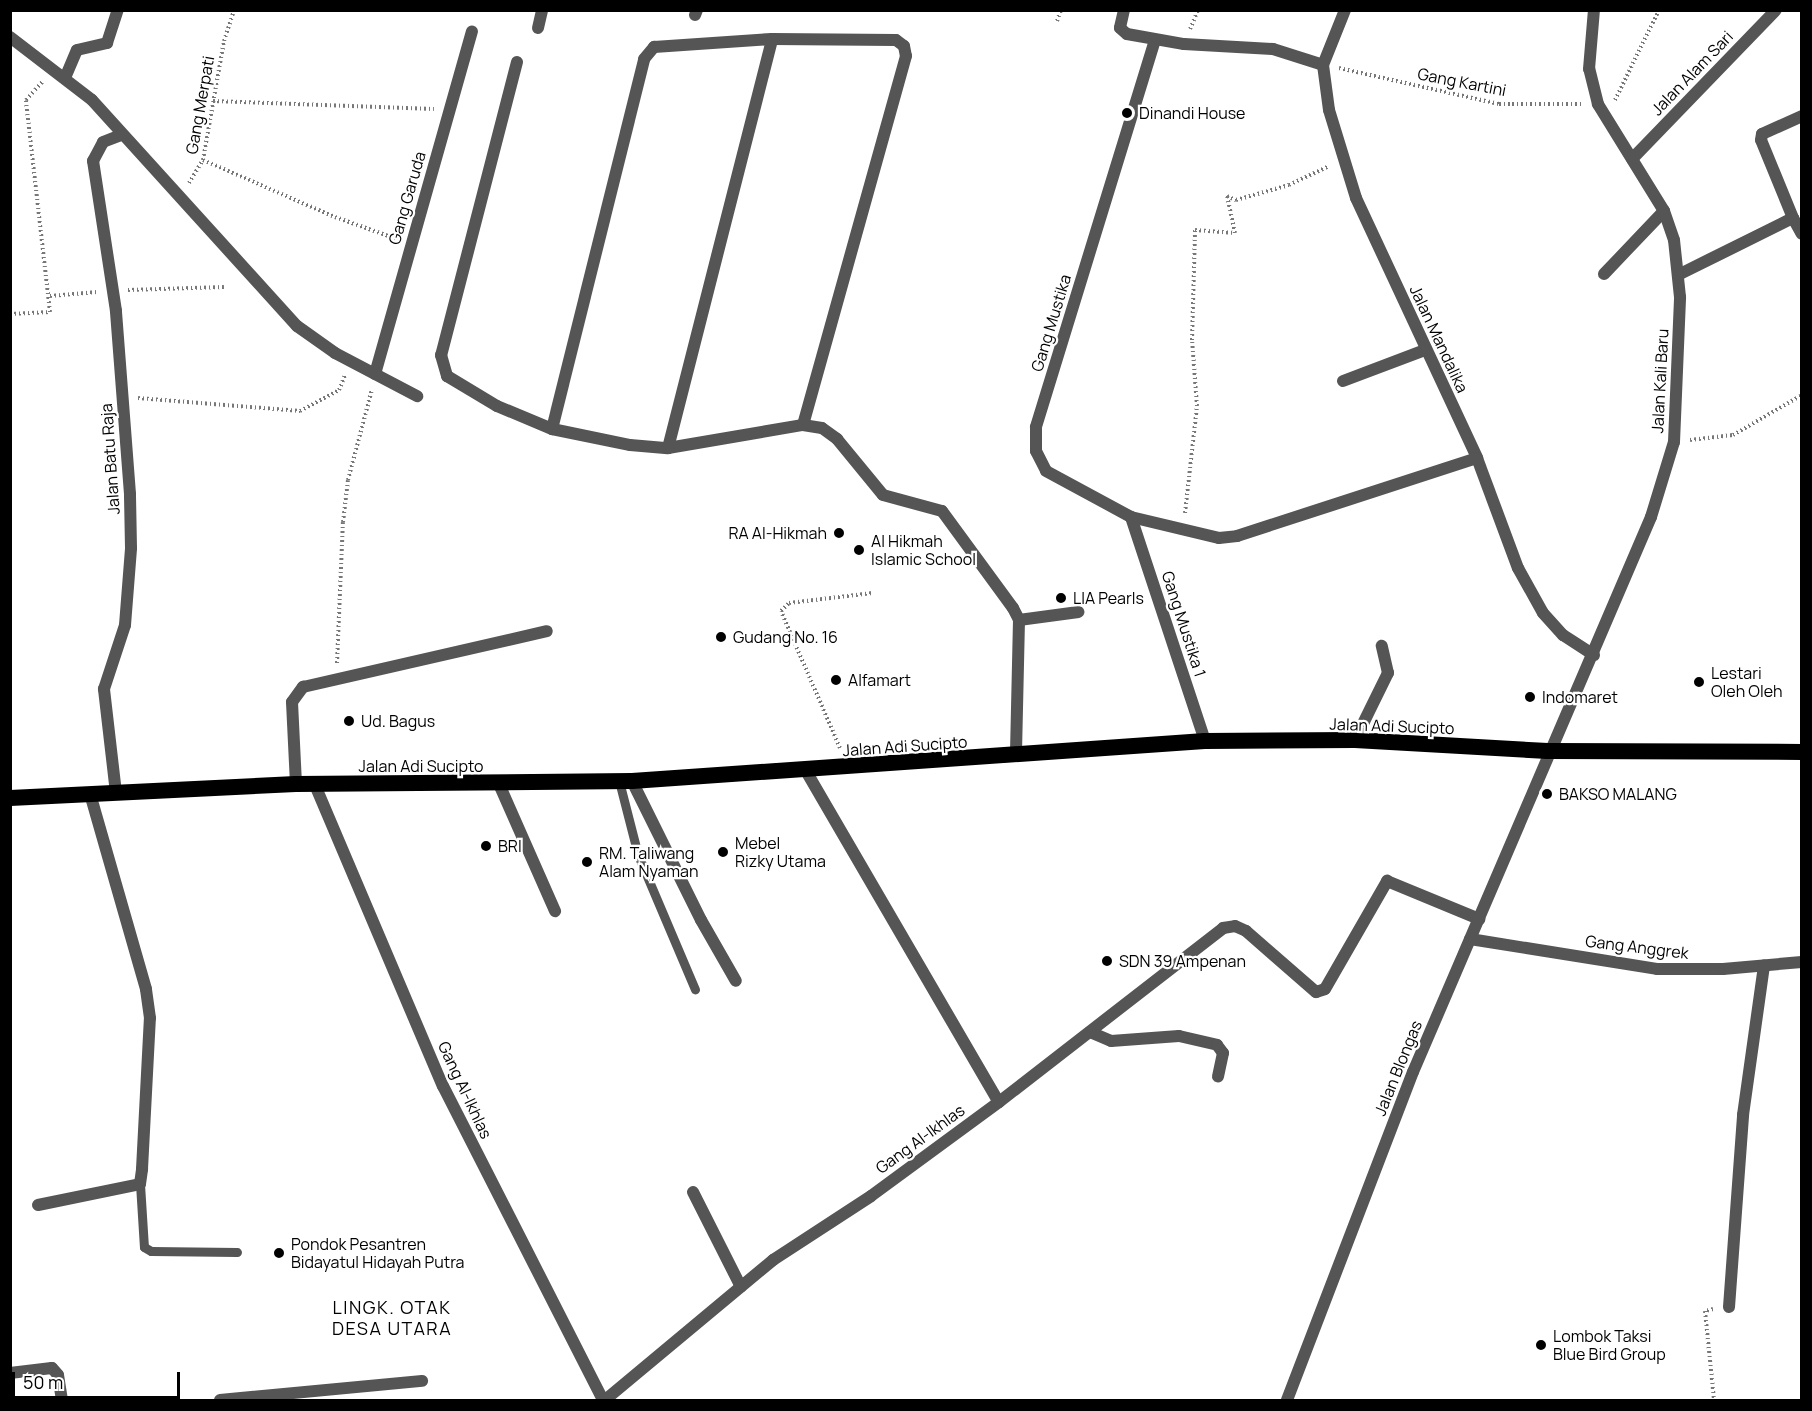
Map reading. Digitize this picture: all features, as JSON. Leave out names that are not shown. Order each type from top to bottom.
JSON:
[{"type":"highway","name":"Jalan Adi Sucipto","points":[[10,798],[296,784],[499,784],[626,781],[806,771],[1205,741],[1355,740],[1548,751],[1802,752]]},
{"type":"street","points":[[65,78],[78,50],[107,43],[118,10]]},
{"type":"street","points":[[538,28],[542,10]]},
{"type":"street","points":[[1124,10],[1120,28],[1127,34],[1155,40],[1273,49],[1323,65],[1346,10]]},
{"type":"street","name":"Jalan Kali Baru","points":[[1548,751],[1594,655],[1651,517],[1674,442],[1680,274],[1664,211],[1604,119],[1598,104],[1589,69],[1594,10]]},
{"type":"street","name":"Jalan Alam Sari","points":[[1632,159],[1776,10]]},
{"type":"street","name":"Gang Garuda","points":[[375,374],[472,31]]},
{"type":"street","points":[[10,37],[92,100],[179,199],[297,326],[351,361],[417,396]]},
{"type":"street","points":[[668,448],[772,39]]},
{"type":"street","points":[[552,429],[644,59],[654,47],[669,44],[772,39],[896,40],[904,46],[906,56],[803,425]]},
{"type":"street","name":"Gang Mustika","points":[[1155,40],[1036,427],[1036,451],[1046,471],[1131,517],[1183,532],[1219,538],[1237,536],[1477,458]]},
{"type":"street","points":[[517,62],[441,355],[442,367],[447,376],[470,391],[552,429],[594,440],[668,448],[803,425],[822,428],[837,439],[883,495],[942,511],[1019,620],[1016,755]]},
{"type":"street","name":"Jalan Mandalika","points":[[1323,65],[1329,110],[1343,159],[1425,350],[1477,458],[1518,568],[1543,613],[1563,634],[1594,655]]},
{"type":"street","points":[[1802,116],[1762,134],[1761,140],[1802,234]]},
{"type":"street","name":"Jalan Batu Raja","points":[[116,793],[104,689],[125,625],[131,558],[122,397],[112,290],[93,161],[103,142],[121,135]]},
{"type":"street","points":[[1604,274],[1664,211]]},
{"type":"street","points":[[1680,274],[1796,219]]},
{"type":"street","points":[[1343,381],[1425,350]]},
{"type":"street","name":"Gang Mustika 1","points":[[1131,517],[1205,741]]},
{"type":"street","points":[[1019,620],[1078,612]]},
{"type":"street","points":[[296,784],[292,702],[303,687],[547,631]]},
{"type":"street","points":[[1355,740],[1388,673],[1382,646]]},
{"type":"street","name":"Jalan Blongas","points":[[1287,1401],[1413,1072],[1548,751]]},
{"type":"street","points":[[806,771],[999,1102]]},
{"type":"street","points":[[626,781],[736,981]]},
{"type":"street","points":[[499,784],[555,911]]},
{"type":"street","name":"Gang Al-Ikhlas","points":[[315,785],[442,1086],[604,1401],[787,1250],[871,1196],[999,1102],[1223,928],[1235,926],[1246,931],[1316,992],[1325,989],[1387,881],[1479,919]]},
{"type":"street","points":[[38,1205],[140,1185],[150,1018],[146,989],[90,794]]},
{"type":"street","name":"Gang Anggrek","points":[[1470,939],[1657,969],[1696,971],[1802,962]]},
{"type":"street","points":[[1729,1307],[1743,1114],[1764,965]]},
{"type":"street","points":[[1090,1032],[1111,1041],[1179,1036],[1217,1045],[1224,1053],[1218,1076]]},
{"type":"street","points":[[693,1191],[741,1287]]},
{"type":"street","points":[[10,1373],[52,1368],[58,1375],[62,1401]]},
{"type":"street","points":[[220,1401],[422,1381]]},
{"type":"lane","points":[[626,781],[638,855],[695,989]]},
{"type":"lane","points":[[140,1185],[144,1247],[151,1251],[237,1252]]},
{"type":"path","name":"Gang Merpati","points":[[179,199],[203,160],[213,101],[234,10]]},
{"type":"path","points":[[1057,21],[1061,10]]},
{"type":"path","points":[[1604,119],[1634,68],[1659,10]]},
{"type":"path","name":"Gang Kartini","points":[[1323,65],[1499,104],[1598,104]]},
{"type":"path","points":[[10,314],[50,312],[26,100],[54,69]]},
{"type":"path","points":[[213,101],[449,110]]},
{"type":"path","points":[[1183,532],[1197,406],[1192,340],[1195,230],[1235,233],[1227,196],[1236,200],[1289,184],[1343,159]]},
{"type":"path","points":[[203,160],[335,218],[412,243]]},
{"type":"path","points":[[50,296],[112,290],[224,287]]},
{"type":"path","points":[[122,397],[300,411],[339,390],[351,361]]},
{"type":"path","points":[[336,679],[343,522],[348,480],[375,374]]},
{"type":"path","points":[[1674,442],[1733,435],[1802,395]]},
{"type":"path","points":[[849,768],[782,611],[789,603],[872,593]]},
{"type":"path","points":[[1714,1401],[1705,1311],[1729,1307]]},
{"type":"place","name":"Dinandi House","points":[[1127,113]]},
{"type":"place","name":"RA Al-Hikmah","points":[[839,533]]},
{"type":"place","name":"Al Hikmah Islamic School","points":[[859,550]]},
{"type":"place","name":"LIA Pearls","points":[[1061,598]]},
{"type":"place","name":"Gudang No. 16","points":[[721,637]]},
{"type":"place","name":"Alfamart","points":[[836,680]]},
{"type":"place","name":"Lestari Oleh Oleh","points":[[1699,682]]},
{"type":"place","name":"Indomaret","points":[[1530,697]]},
{"type":"place","name":"Ud. Bagus","points":[[349,721]]},
{"type":"place","name":"BAKSO MALANG","points":[[1547,794]]},
{"type":"place","name":"BRI","points":[[486,846]]},
{"type":"place","name":"Mebel Rizky Utama","points":[[723,852]]},
{"type":"place","name":"RM. Taliwang Alam Nyaman","points":[[587,862]]},
{"type":"place","name":"SDN 39 Ampenan","points":[[1107,961]]},
{"type":"place","name":"Pondok Pesantren Bidayatul Hidayah Putra","points":[[279,1253]]},
{"type":"place","name":"Lombok Taksi Blue Bird Group","points":[[1541,1345]]},
{"type":"district","name":"LINGK. OTAK DESA UTARA","points":[[392,1318]]}]
